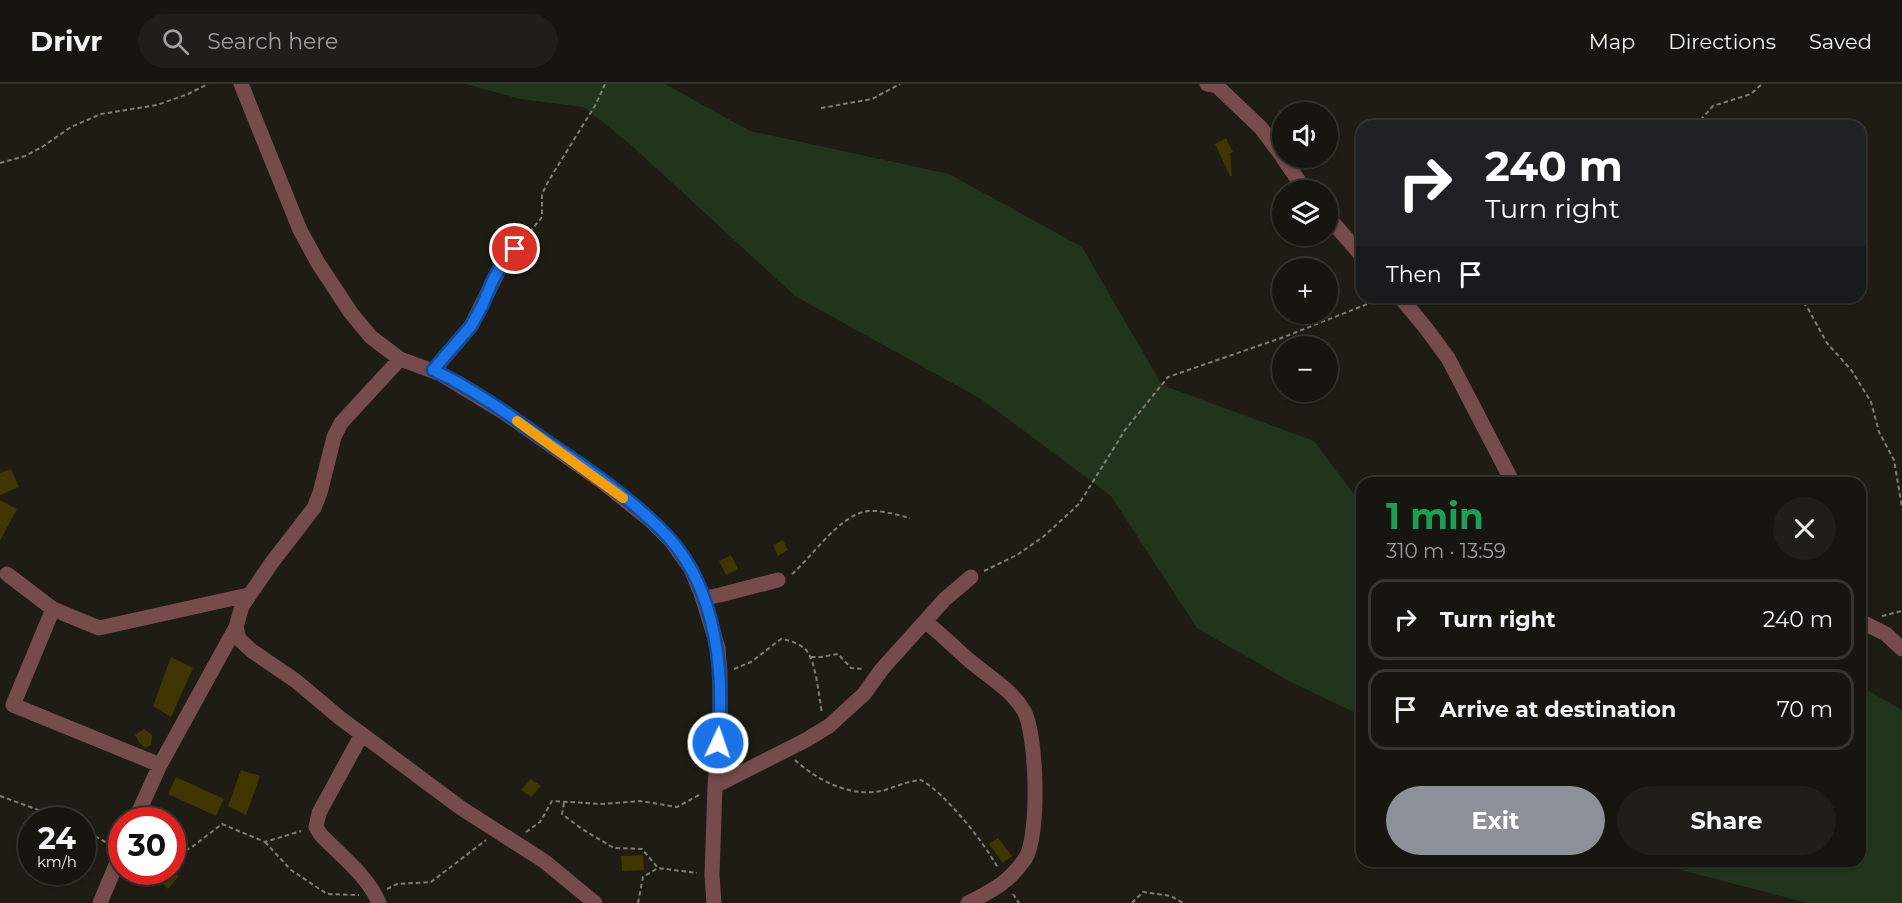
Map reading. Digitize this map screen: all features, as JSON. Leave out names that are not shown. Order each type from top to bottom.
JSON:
[{"type":"street","points":[[241,84],[300,230],[318,263],[351,313],[371,337],[400,359],[433,370],[506,413],[600,480],[650,519],[671,541],[691,569],[718,648],[720,673],[720,721],[712,875],[714,903]]},
{"type":"street","points":[[1207,84],[1217,86],[1261,128],[1272,142]]},
{"type":"street","points":[[1338,228],[1356,249]]},
{"type":"street","points":[[433,370],[471,326],[497,273],[515,249]]},
{"type":"street","points":[[1405,303],[1448,358],[1510,477]]},
{"type":"street","points":[[141,807],[160,765],[236,627],[248,595],[314,508],[334,437],[342,423],[400,359]]},
{"type":"street","points":[[7,574],[53,609],[99,628],[248,595]]},
{"type":"street","points":[[715,786],[829,726],[864,694],[882,669],[945,599],[971,577]]},
{"type":"street","points":[[702,596],[720,595],[778,580]]},
{"type":"street","points":[[53,609],[13,705],[160,765]]},
{"type":"street","points":[[926,622],[971,662],[1005,687],[1025,713],[1032,743],[1035,778],[1034,827],[1027,857],[1005,883],[968,903]]},
{"type":"street","points":[[1866,624],[1886,634],[1902,649]]},
{"type":"street","points":[[236,627],[239,639],[252,651],[296,681],[340,718],[461,808],[544,861],[595,903]]},
{"type":"street","points":[[362,734],[318,815],[316,827],[366,882],[379,903]]},
{"type":"street","points":[[100,903],[108,876]]},
{"type":"path","points":[[0,163],[25,156],[71,127],[101,114],[157,105],[208,84]]},
{"type":"path","points":[[515,249],[542,218],[542,194],[596,104],[605,84]]},
{"type":"path","points":[[821,108],[872,99],[900,84]]},
{"type":"path","points":[[1701,120],[1713,106],[1751,94],[1762,84]]},
{"type":"path","points":[[971,577],[1017,555],[1043,537],[1079,504],[1125,430],[1168,377],[1284,337],[1369,303]]},
{"type":"path","points":[[1803,303],[1827,342],[1852,371],[1871,402],[1879,432],[1894,460],[1902,507]]},
{"type":"path","points":[[778,580],[793,573],[818,545],[856,514],[879,511],[910,518]]},
{"type":"path","points":[[720,673],[751,662],[781,639],[790,641],[805,649],[811,657],[822,715],[829,726]]},
{"type":"path","points":[[811,657],[838,654],[851,668],[882,669]]},
{"type":"path","points":[[784,750],[808,771],[833,784],[862,794],[884,790],[905,782],[921,780],[930,785],[944,797],[979,841],[997,866],[1005,883]]},
{"type":"path","points":[[514,842],[540,822],[552,801],[603,804],[640,801],[677,807],[715,786]]},
{"type":"path","points":[[0,796],[30,807]]},
{"type":"path","points":[[564,803],[562,814],[582,829],[614,848],[642,849],[658,868]]},
{"type":"path","points":[[186,850],[222,824],[265,842],[316,827]]},
{"type":"path","points":[[638,903],[643,877],[658,868],[712,875]]},
{"type":"path","points":[[1132,903],[1143,892],[1171,896],[1183,903]]},
{"type":"green space","points":[[466,84],[665,84],[750,131],[949,174],[1082,247],[1162,385],[1314,441],[1356,497],[1356,713],[1289,681],[1197,628],[1111,496],[981,399],[795,296],[631,145],[584,107],[520,99]]},
{"type":"green space","points":[[1866,689],[1902,710],[1902,903],[1806,903],[1670,867],[1866,867]]},
{"type":"building","points":[[1226,138],[1233,152],[1230,153],[1232,176],[1215,144]]},
{"type":"building","points":[[11,469],[19,487],[0,495],[0,473]]},
{"type":"building","points":[[0,500],[17,509],[0,541]]},
{"type":"building","points":[[783,540],[788,550],[778,556],[773,545]]},
{"type":"building","points":[[731,555],[738,569],[726,575],[719,561]]},
{"type":"building","points":[[171,657],[193,668],[171,717],[153,706]]},
{"type":"building","points":[[144,729],[152,735],[151,745],[145,748],[135,735]]},
{"type":"building","points":[[241,770],[260,776],[246,815],[228,806]]},
{"type":"building","points":[[176,777],[224,799],[216,816],[168,794]]},
{"type":"building","points":[[531,779],[541,786],[531,797],[521,790]]},
{"type":"building","points":[[998,838],[1012,856],[1003,863],[989,844]]},
{"type":"building","points":[[643,855],[644,870],[622,871],[621,856]]},
{"type":"slow traffic","points":[[517,421],[558,448],[623,498]]},
{"type":"route","points":[[515,249],[493,280],[471,326],[451,352],[433,370],[506,413],[558,448],[650,519],[671,541],[691,569],[718,648],[720,721],[718,743]]}]
